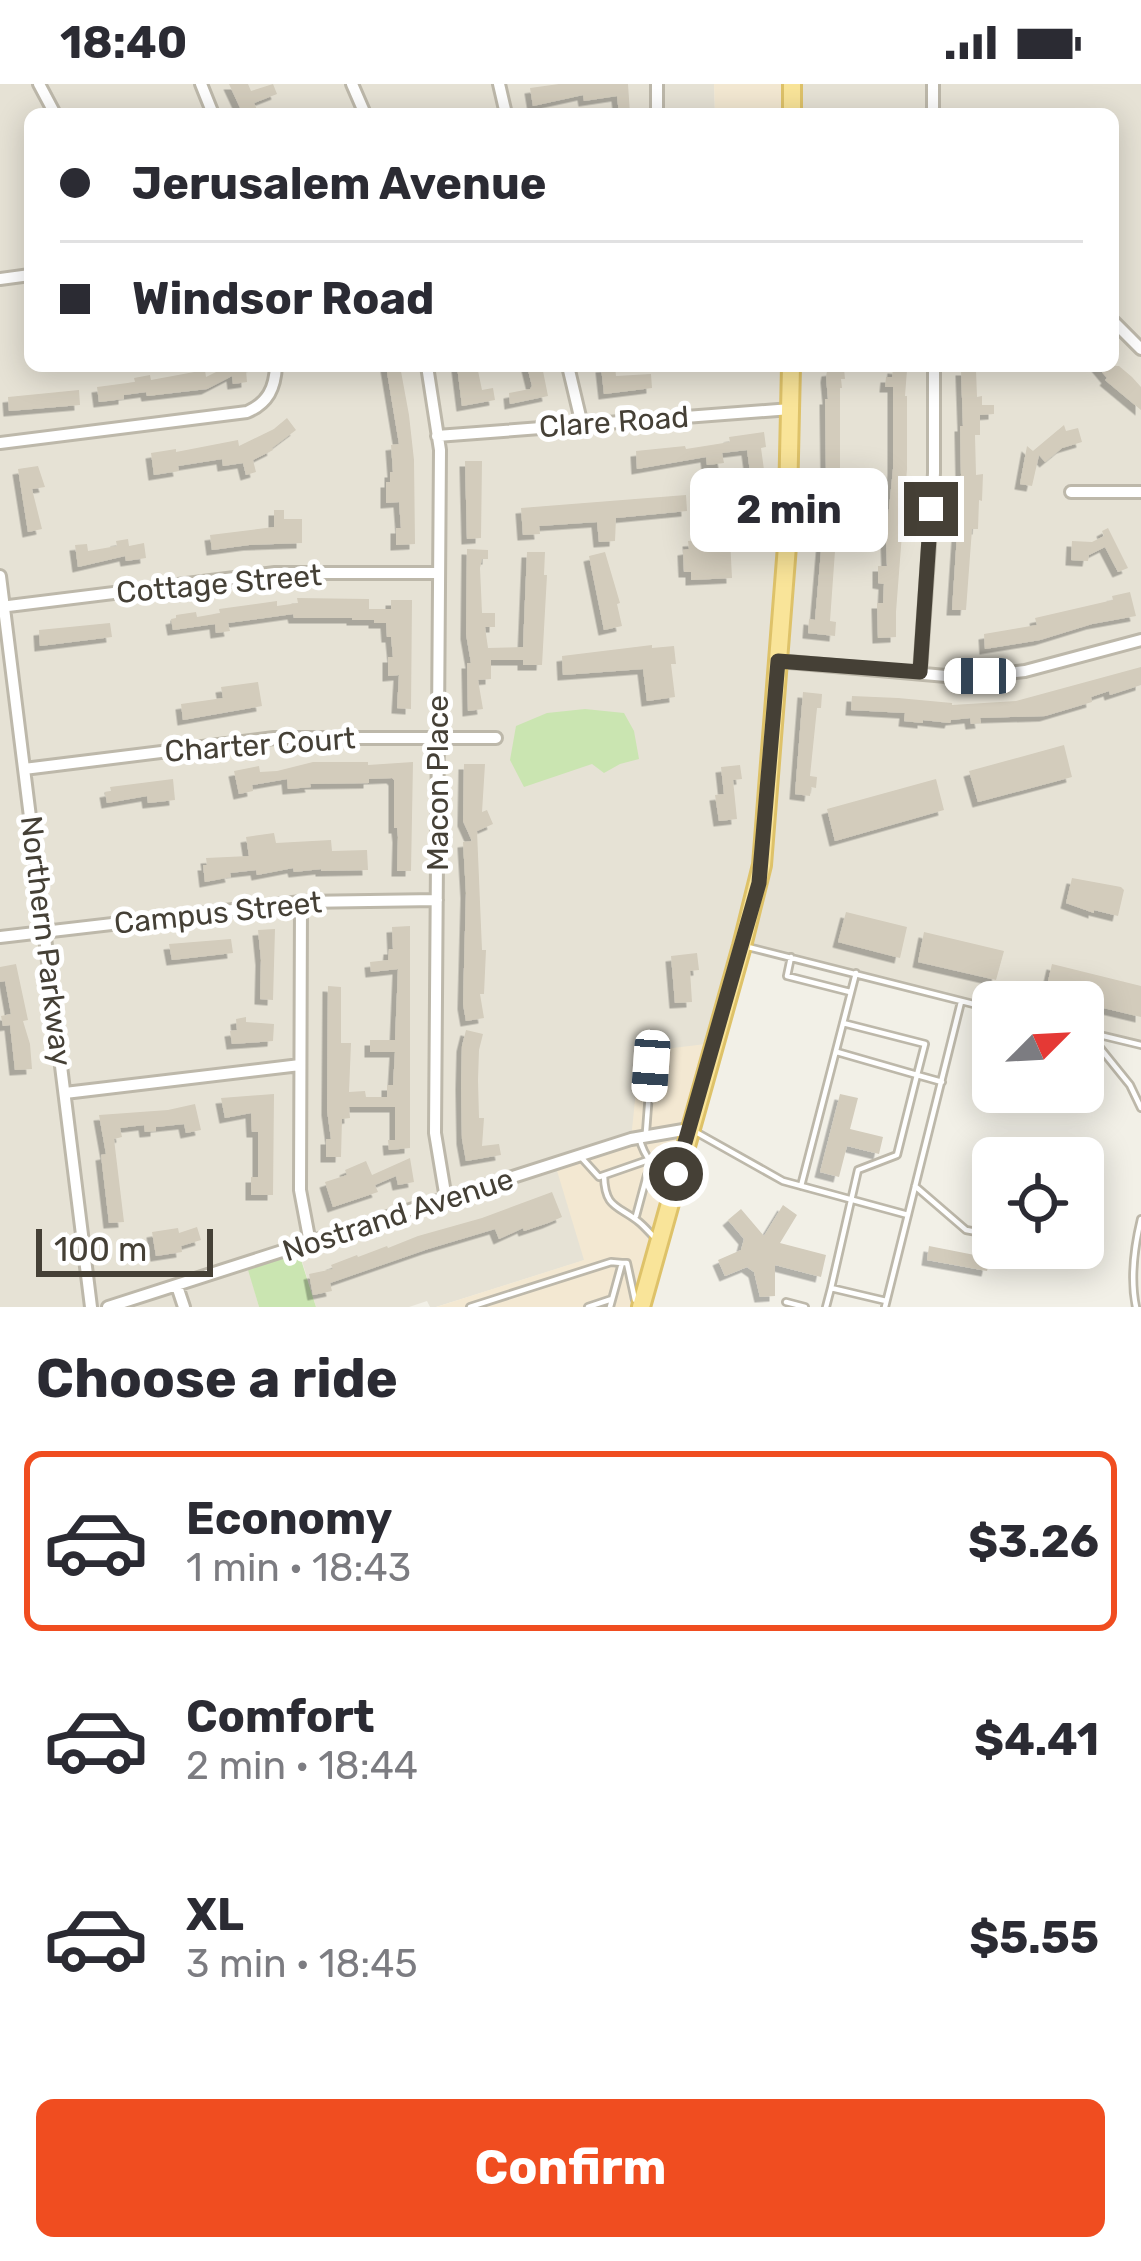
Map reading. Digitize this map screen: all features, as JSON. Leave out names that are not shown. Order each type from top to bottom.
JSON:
[{"type":"main road","points":[[639,1307],[762,865],[787,546],[791,372]]},
{"type":"street","points":[[0,443],[234,415],[257,408],[270,394],[275,372]]},
{"type":"street","name":"Macon Place","points":[[428,372],[440,450],[435,1133],[446,1199]]},
{"type":"street","points":[[569,372],[582,424]]},
{"type":"street","points":[[920,672],[934,473],[934,372]]},
{"type":"street","name":"Clare Road","points":[[437,436],[791,409]]},
{"type":"street","points":[[1071,492],[1141,492]]},
{"type":"street","name":"Cottage Street","points":[[2,607],[275,573],[439,573]]},
{"type":"street","name":"Northern Parkway","points":[[0,575],[91,1307]]},
{"type":"street","points":[[778,661],[980,676],[1025,670],[1141,640]]},
{"type":"street","name":"Charter Court","points":[[24,769],[274,738],[496,738]]},
{"type":"street","name":"Campus Street","points":[[0,937],[301,902],[437,900]]},
{"type":"street","points":[[301,902],[300,1190],[310,1243]]},
{"type":"street","points":[[65,1093],[300,1065]]},
{"type":"street","name":"Nostrand Avenue","points":[[108,1307],[580,1156],[689,1129]]},
{"type":"street","points":[[177,1286],[184,1307]]},
{"type":"lane","points":[[742,946],[972,1004]]},
{"type":"lane","points":[[790,957],[787,976],[851,992]]},
{"type":"lane","points":[[801,1186],[856,973]]},
{"type":"lane","points":[[830,1288],[886,1304],[962,1002]]},
{"type":"lane","points":[[826,1307],[858,1170],[897,1155],[925,1044],[844,1022]]},
{"type":"lane","points":[[1104,1036],[1141,1045]]},
{"type":"lane","points":[[837,1052],[942,1082]]},
{"type":"lane","points":[[1104,1054],[1130,1085],[1141,1108]]},
{"type":"lane","points":[[635,1218],[650,1162],[643,1137],[651,1066]]},
{"type":"lane","points":[[689,1129],[783,1181],[908,1215]]},
{"type":"lane","points":[[580,1156],[599,1177],[650,1162],[676,1174]]},
{"type":"lane","points":[[604,1176],[613,1207],[635,1218],[658,1242]]},
{"type":"lane","points":[[915,1186],[972,1231]]},
{"type":"lane","points":[[1136,1307],[1134,1258],[1141,1219]]},
{"type":"lane","points":[[470,1307],[611,1262],[627,1263],[639,1307]]},
{"type":"lane","points":[[588,1307],[611,1303],[622,1263]]},
{"type":"lane","points":[[786,1301],[805,1307]]},
{"type":"shaded area","points":[[0,84],[714,84],[715,108],[24,108],[24,372],[1119,372],[1119,108],[792,108],[792,84],[1141,84],[1141,1045],[1104,1036],[1104,981],[972,981],[972,1004],[742,946],[714,1043],[631,1139],[585,1260],[436,1307],[427,1301],[409,1307],[316,1307],[298,1248],[247,1263],[259,1307],[0,1307]]},
{"type":"shaded area","points":[[714,84],[792,84],[792,108],[715,108]]},
{"type":"shaded area","points":[[714,1043],[641,1307],[436,1307],[584,1260],[555,1164],[631,1139],[640,1052]]},
{"type":"green space","points":[[585,709],[624,713],[634,731],[639,759],[604,773],[592,764],[524,787],[510,760],[516,726],[547,713]]},
{"type":"green space","points":[[297,1247],[316,1307],[259,1307],[246,1263]]},
{"type":"building","points":[[229,84],[248,84],[251,91],[273,84],[277,94],[254,103],[256,108],[240,108]]},
{"type":"building","points":[[628,84],[630,108],[618,108],[617,96],[584,101],[583,95],[533,106],[530,88]]},
{"type":"building","points":[[1119,366],[1132,377],[1141,387],[1141,410],[1105,380],[1102,372],[1119,372]]},
{"type":"building","points":[[194,372],[205,372],[206,377],[216,372],[246,372],[247,382],[233,384],[232,376],[207,389],[147,396],[146,392],[99,402],[97,387],[135,382],[134,378],[150,375],[151,380]]},
{"type":"building","points":[[387,372],[401,372],[409,415],[415,544],[396,545],[396,528],[401,528],[399,502],[386,503],[386,482],[393,472],[391,445],[399,444]]},
{"type":"building","points":[[458,372],[478,372],[482,390],[493,388],[495,400],[462,406]]},
{"type":"building","points":[[528,372],[543,372],[548,396],[510,404],[509,393],[532,386]]},
{"type":"building","points":[[602,372],[651,374],[652,388],[604,394]]},
{"type":"building","points":[[827,372],[844,372],[830,621],[836,622],[835,636],[808,633],[809,619],[815,620],[823,528]]},
{"type":"building","points":[[893,372],[907,372],[907,469],[896,637],[878,638],[877,603],[883,603],[884,584],[878,583],[878,566],[887,566],[893,469],[893,387],[885,387],[886,377],[892,377]]},
{"type":"building","points":[[961,372],[976,372],[977,397],[982,396],[982,405],[994,405],[994,414],[980,415],[980,435],[975,435],[976,475],[983,474],[982,501],[978,529],[972,529],[966,610],[952,610],[960,426]]},
{"type":"building","points":[[79,390],[80,405],[9,411],[8,397]]},
{"type":"building","points":[[287,418],[296,430],[253,460],[256,472],[246,475],[243,463],[223,466],[222,459],[154,475],[151,453],[238,440],[239,446]]},
{"type":"building","points":[[1064,425],[1066,431],[1078,428],[1082,442],[1062,448],[1045,462],[1039,455],[1032,486],[1020,484],[1027,446],[1033,451]]},
{"type":"building","points":[[764,432],[765,477],[751,479],[747,450],[722,453],[724,463],[707,465],[706,457],[637,469],[636,451],[686,449]]},
{"type":"building","points":[[465,461],[482,461],[481,538],[467,539]]},
{"type":"building","points":[[38,466],[45,487],[32,489],[42,529],[28,532],[18,469]]},
{"type":"building","points":[[686,495],[687,511],[616,518],[615,541],[599,542],[597,522],[539,526],[540,534],[523,535],[521,508]]},
{"type":"building","points":[[274,510],[284,510],[284,519],[302,519],[302,543],[212,550],[210,535],[274,527]]},
{"type":"building","points":[[1108,528],[1128,568],[1118,572],[1105,547],[1089,555],[1088,561],[1071,560],[1072,541],[1092,542]]},
{"type":"building","points":[[128,539],[129,546],[144,543],[146,558],[126,561],[125,556],[78,567],[75,545],[87,544],[88,551]]},
{"type":"building","points":[[730,539],[732,578],[691,580],[691,572],[684,572],[683,550],[689,549],[688,541]]},
{"type":"building","points":[[467,549],[488,550],[488,559],[482,559],[480,568],[482,613],[495,613],[495,627],[485,627],[488,648],[523,647],[527,552],[545,552],[547,575],[542,665],[491,660],[491,679],[478,680],[483,709],[468,711],[467,663],[471,663],[466,634]]},
{"type":"building","points":[[605,552],[622,626],[604,630],[589,556]]},
{"type":"building","points":[[1130,592],[1136,616],[985,649],[984,634],[1037,625],[1035,618]]},
{"type":"building","points":[[297,598],[369,599],[369,609],[391,609],[391,600],[412,600],[411,709],[397,708],[399,675],[388,676],[388,657],[393,657],[386,623],[294,618],[293,614],[228,623],[230,631],[216,633],[215,624],[173,630],[171,619],[176,615],[196,612],[197,617],[277,601],[277,606],[298,603]]},
{"type":"building","points":[[110,623],[112,637],[40,646],[39,630]]},
{"type":"building","points":[[674,646],[675,697],[647,701],[643,669],[563,675],[562,656]]},
{"type":"building","points":[[1141,667],[1141,685],[1110,695],[1109,691],[1091,697],[1092,702],[1045,716],[980,718],[981,723],[971,724],[970,718],[923,723],[904,721],[905,713],[851,710],[852,696],[952,705],[1016,701]]},
{"type":"building","points":[[258,682],[262,706],[183,720],[181,704],[223,698],[221,687]]},
{"type":"building","points":[[803,692],[822,694],[810,776],[817,777],[816,788],[811,787],[810,796],[795,794]]},
{"type":"building","points":[[1064,745],[1072,777],[978,802],[969,771]]},
{"type":"building","points":[[313,762],[413,762],[411,871],[397,871],[392,778],[288,789],[287,779],[252,785],[253,791],[239,794],[234,771],[259,766],[260,772],[277,771]]},
{"type":"building","points":[[464,764],[485,764],[482,812],[487,810],[493,824],[477,831],[482,950],[486,950],[484,994],[480,994],[484,1018],[466,1021],[463,842],[472,841],[463,821]]},
{"type":"building","points":[[740,765],[742,779],[733,780],[737,819],[719,821],[715,795],[724,794],[721,767]]},
{"type":"building","points":[[173,779],[175,800],[148,803],[147,796],[107,803],[105,792],[110,787]]},
{"type":"building","points":[[936,779],[944,810],[835,841],[827,809]]},
{"type":"building","points":[[274,833],[276,843],[331,840],[332,851],[367,850],[368,870],[294,872],[293,868],[257,875],[256,870],[205,882],[206,858],[249,856],[246,837]]},
{"type":"building","points":[[1072,878],[1121,887],[1118,916],[1066,903]]},
{"type":"building","points":[[846,912],[907,927],[900,958],[838,942]]},
{"type":"building","points":[[410,926],[410,1148],[389,1150],[388,1140],[395,1140],[395,1107],[349,1107],[350,1118],[342,1119],[341,1157],[326,1157],[326,1139],[331,1139],[328,986],[341,987],[341,1043],[351,1043],[349,1092],[387,1097],[387,1085],[393,1085],[395,1052],[370,1052],[370,1040],[395,1040],[398,969],[371,972],[370,962],[388,960],[389,949],[393,949],[392,927]]},
{"type":"building","points":[[275,929],[273,1000],[260,999],[258,930]]},
{"type":"building","points":[[924,932],[1004,951],[996,980],[918,962]]},
{"type":"building","points":[[231,939],[233,953],[172,960],[169,944]]},
{"type":"building","points":[[697,953],[699,970],[690,971],[692,1002],[675,1003],[671,956]]},
{"type":"building","points":[[16,964],[32,1069],[15,1070],[10,1025],[3,1026],[1,1016],[11,1014],[0,967]]},
{"type":"building","points":[[1052,964],[1141,986],[1141,1017],[1104,1008],[1104,981],[1048,981]]},
{"type":"building","points":[[246,1017],[246,1022],[274,1024],[273,1041],[232,1044],[230,1031],[237,1030],[236,1019]]},
{"type":"building","points":[[466,1030],[483,1034],[478,1080],[479,1118],[484,1118],[482,1146],[499,1144],[501,1155],[466,1161],[461,1084]]},
{"type":"building","points":[[274,1094],[273,1195],[251,1195],[251,1177],[258,1177],[258,1132],[252,1132],[251,1113],[225,1118],[221,1098]]},
{"type":"building","points":[[840,1094],[858,1098],[850,1129],[883,1137],[879,1154],[847,1146],[839,1177],[820,1172]]},
{"type":"building","points":[[195,1104],[201,1130],[186,1133],[184,1124],[145,1132],[144,1125],[120,1128],[122,1137],[114,1139],[124,1222],[109,1223],[99,1115]]},
{"type":"building","points":[[410,1158],[414,1182],[398,1185],[396,1176],[375,1185],[378,1192],[333,1207],[325,1182],[347,1175],[345,1170],[366,1161],[372,1175]]},
{"type":"building","points":[[552,1192],[562,1217],[499,1239],[495,1229],[428,1249],[330,1283],[332,1291],[313,1295],[309,1274]]},
{"type":"building","points":[[783,1205],[797,1215],[780,1243],[826,1255],[821,1277],[775,1265],[775,1296],[760,1297],[754,1272],[747,1267],[725,1276],[718,1260],[741,1250],[744,1239],[728,1220],[741,1209],[764,1236]]},
{"type":"building","points":[[197,1227],[201,1240],[181,1246],[182,1252],[156,1256],[152,1232],[178,1228],[179,1233]]},
{"type":"building","points":[[929,1246],[972,1254],[972,1268],[927,1260]]},
{"type":"route","points":[[676,1174],[759,883],[778,661],[920,672],[931,509]]}]
